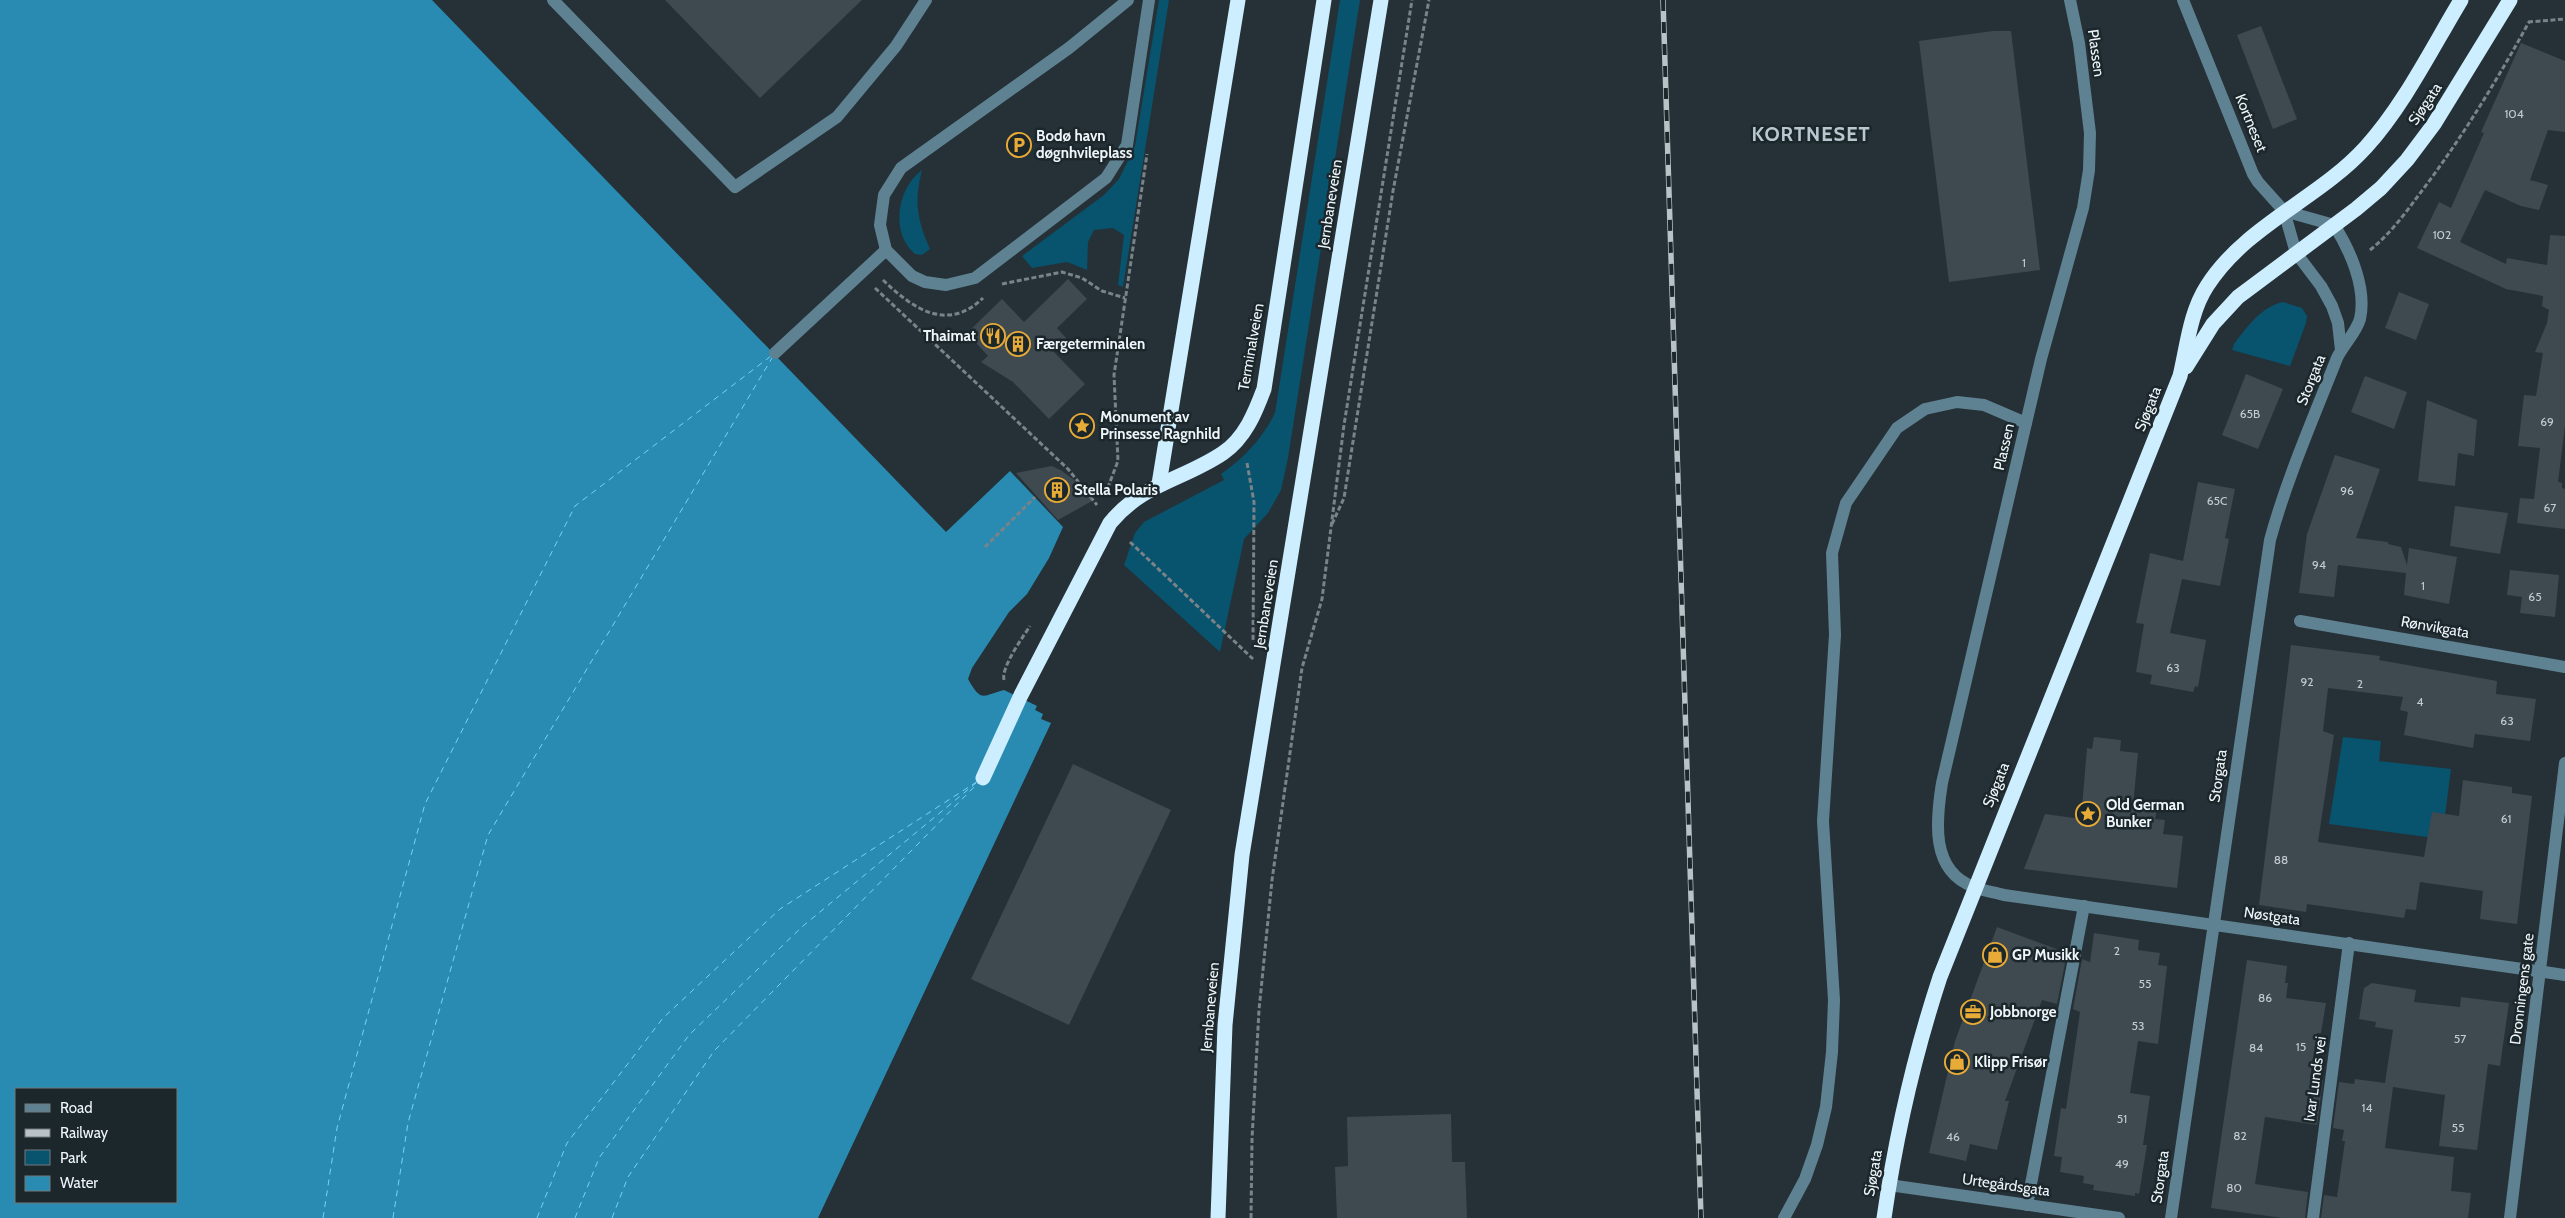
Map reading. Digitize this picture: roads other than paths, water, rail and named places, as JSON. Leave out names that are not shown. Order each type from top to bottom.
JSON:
[{"type":"highway","points":[[1159,484],[1238,0]]},
{"type":"highway","name":"Terminalveien","points":[[983,778],[1021,695],[1110,522],[1123,507],[1159,484],[1224,452],[1241,435],[1255,415],[1264,389],[1324,0]]},
{"type":"highway","name":"Jernbaneveien","points":[[1218,1218],[1225,1025],[1242,855],[1382,0]]},
{"type":"highway","name":"Sjøgata","points":[[1884,1218],[1901,1116],[1919,1040],[1940,977],[2180,376],[2193,316],[2206,286],[2227,260],[2284,211],[2320,189],[2367,146],[2389,118],[2461,0]]},
{"type":"highway","name":"Sjøgata","points":[[2180,376],[2213,324],[2238,297],[2381,188],[2407,160],[2444,108],[2510,0]]},
{"type":"street","points":[[553,0],[736,187],[837,117],[896,46],[926,0]]},
{"type":"street","points":[[1128,0],[1069,48],[901,168],[884,194],[880,225],[886,250],[912,276],[925,282],[946,285],[975,278],[1106,178],[1127,145],[1149,0]]},
{"type":"street","name":"Plassen","points":[[1974,888],[1961,881],[1943,858],[1938,839],[1937,813],[1942,783],[2041,359],[2084,208],[2089,170],[2090,133],[2079,43],[2070,0]]},
{"type":"street","name":"Kortneset","points":[[2183,0],[2253,174],[2284,211],[2296,252]]},
{"type":"street","points":[[2284,211],[2334,225]]},
{"type":"street","name":"Storgata","points":[[2171,1218],[2270,540],[2283,494],[2341,350],[2360,319],[2357,275],[2345,242],[2334,225]]},
{"type":"street","points":[[775,353],[886,250]]},
{"type":"street","points":[[2296,252],[2321,286],[2332,306],[2338,323],[2341,350]]},
{"type":"street","points":[[1784,1218],[1805,1179],[1817,1145],[1826,1107],[1832,1052],[1834,1000],[1823,821],[1835,635],[1832,553],[1846,503],[1897,428],[1925,409],[1957,402],[1984,406],[2026,423]]},
{"type":"street","name":"Rønvikgata","points":[[2300,621],[2565,667]]},
{"type":"street","name":"Dronningens gate","points":[[2510,1218],[2565,763]]},
{"type":"street","name":"Nøstgata","points":[[1974,888],[2004,895],[2565,975]]},
{"type":"street","points":[[2027,1205],[2084,906]]},
{"type":"street","name":"Ivar Lunds vei","points":[[2313,1218],[2349,944]]},
{"type":"street","name":"Urtegårdsgata","points":[[1889,1185],[2119,1218]]},
{"type":"water","points":[[0,0],[432,0],[946,532],[1010,471],[1063,527],[1049,558],[1027,594],[1009,612],[972,668],[968,679],[980,695],[983,696],[1004,690],[1037,706],[1035,710],[1043,714],[1041,719],[1051,723],[818,1218],[0,1218]]},
{"type":"railway","points":[[1663,0],[1701,1218]]},
{"type":"place","name":"Bodø havn døgnhvileplass","points":[[1019,145]]},
{"type":"place","name":"Thaimat","points":[[993,336]]},
{"type":"place","name":"Færgeterminalen","points":[[1018,344]]},
{"type":"place","name":"Monument av Prinsesse Ragnhild","points":[[1082,426]]},
{"type":"place","name":"Stella Polaris","points":[[1057,490]]},
{"type":"place","name":"Old German Bunker","points":[[2088,814]]},
{"type":"place","name":"GP Musikk","points":[[1995,955]]},
{"type":"place","name":"Jobbnorge","points":[[1973,1012]]},
{"type":"place","name":"Klipp Frisør","points":[[1957,1062]]},
{"type":"district","name":"KORTNESET","points":[[1811,134]]}]
